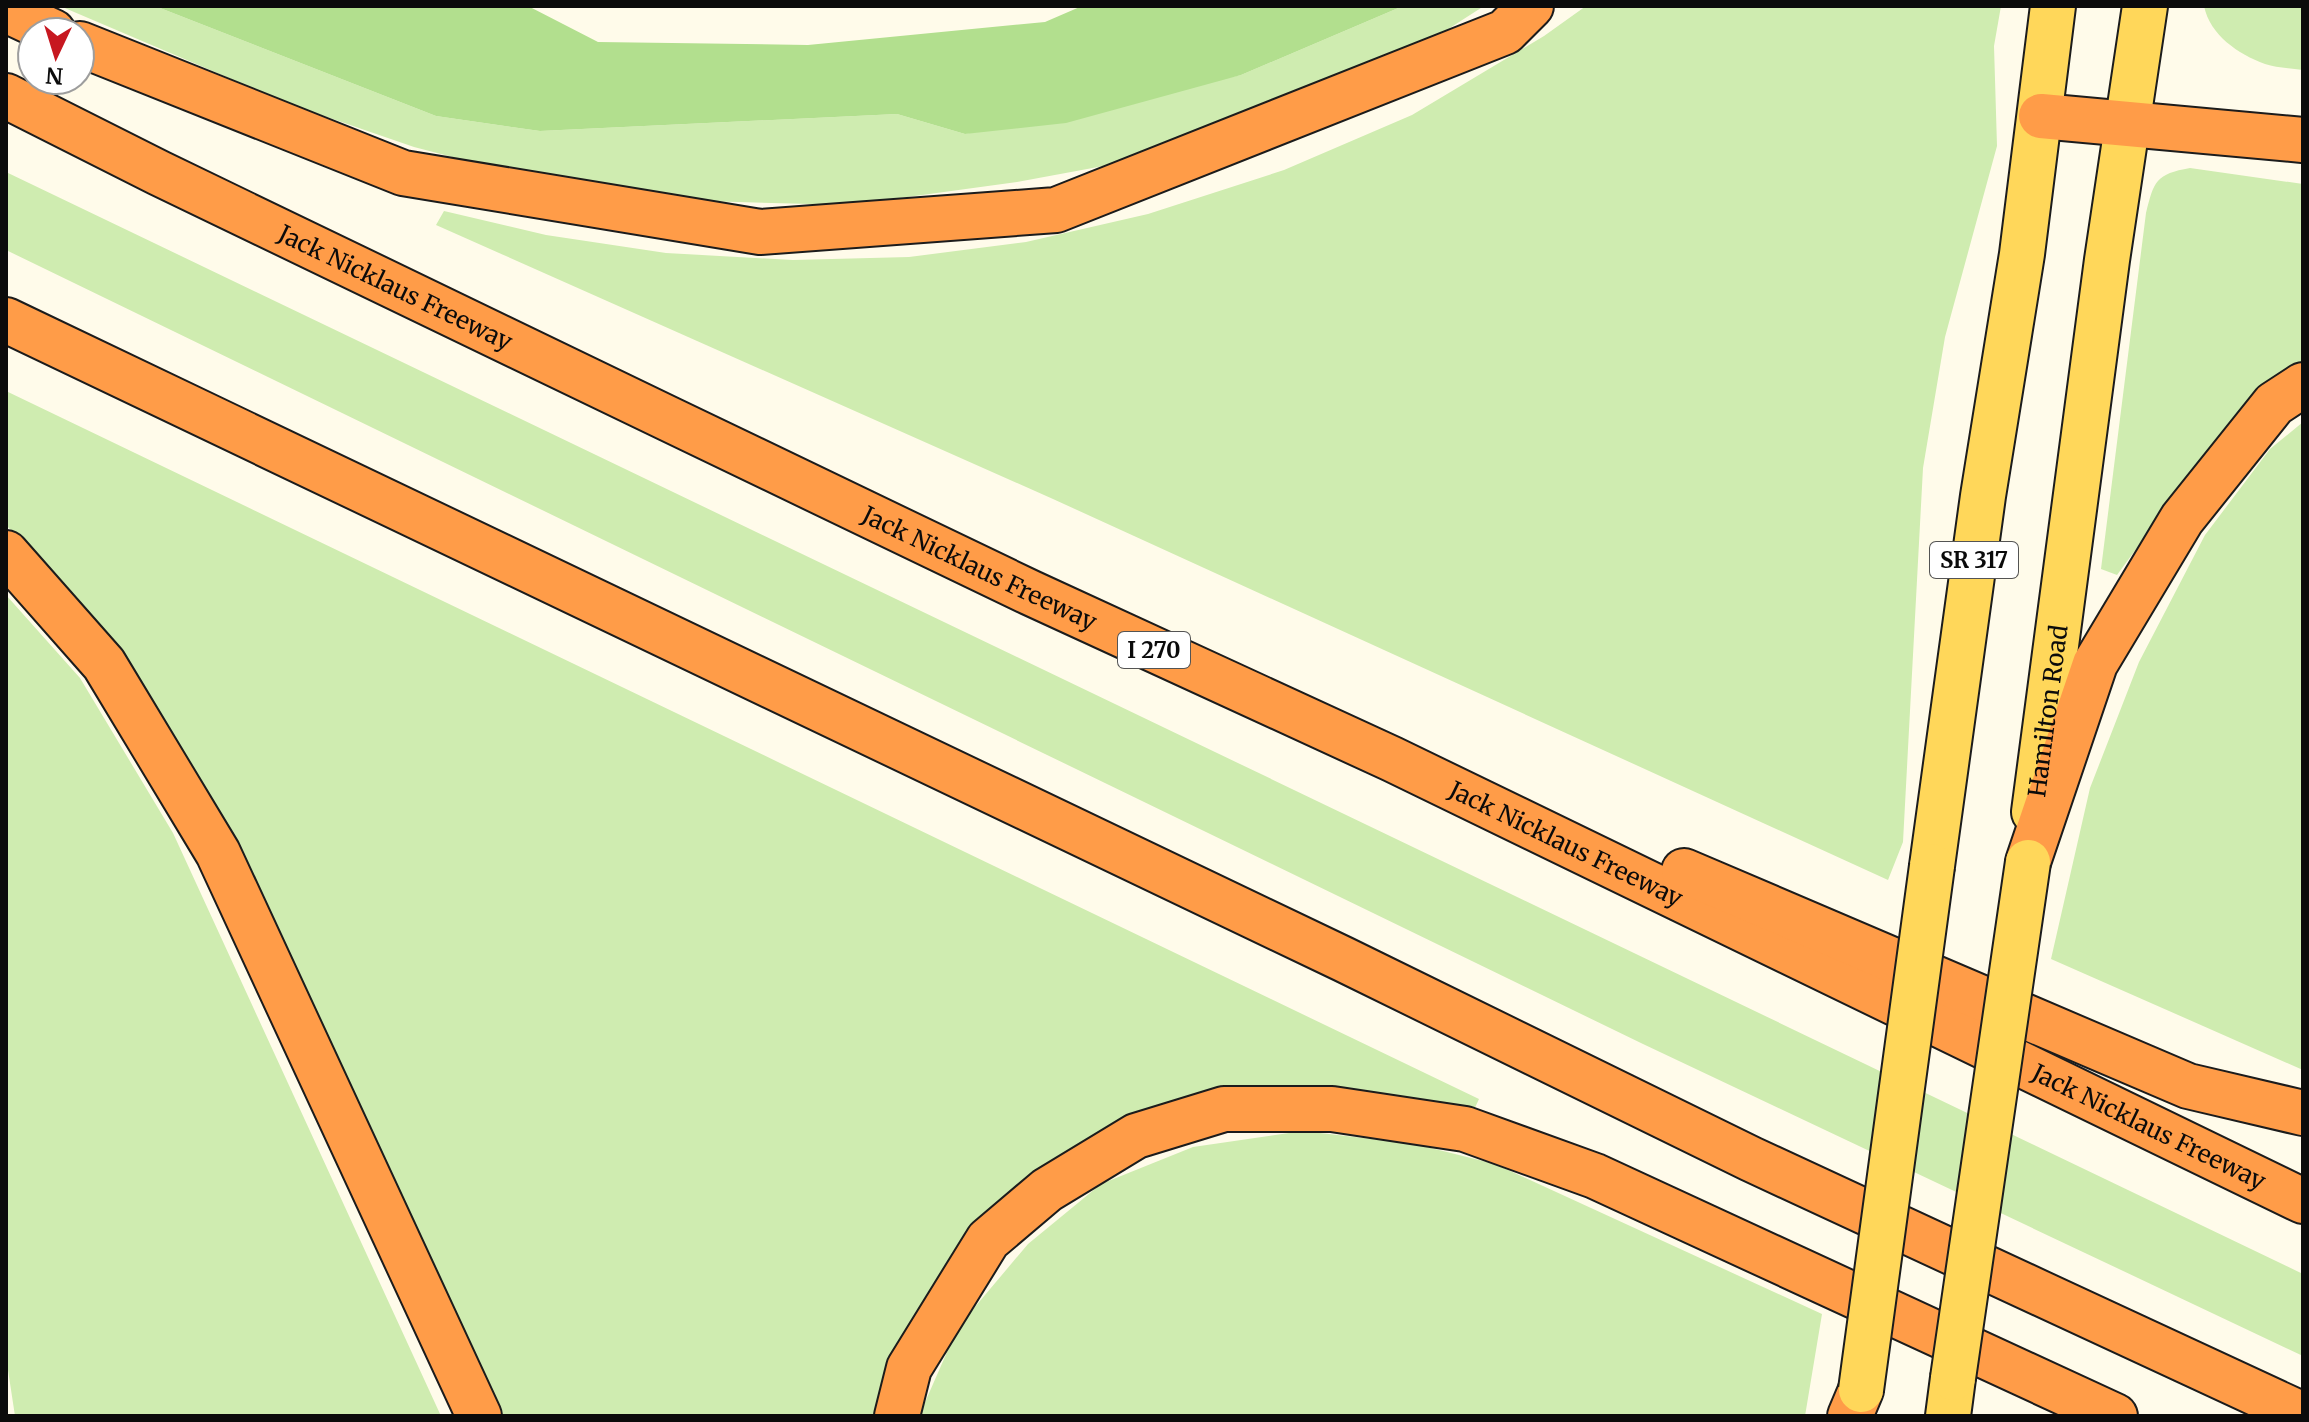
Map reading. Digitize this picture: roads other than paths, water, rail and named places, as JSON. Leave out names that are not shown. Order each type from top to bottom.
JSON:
[{"type":"highway","points":[[96,50],[403,173],[760,232],[1056,210],[1505,32],[1531,6]]},
{"type":"highway","name":"Jack Nicklaus Freeway","points":[[6,96],[173,180],[1031,593],[1392,759],[2303,1201]]},
{"type":"highway","points":[[2041,116],[2303,140]]},
{"type":"highway","points":[[6,320],[1357,966],[1751,1159],[2303,1415]]},
{"type":"highway","points":[[2028,862],[2095,664],[2182,519],[2274,404],[2303,385]]},
{"type":"highway","points":[[6,553],[104,664],[218,853],[479,1416]]},
{"type":"highway","points":[[1031,593],[2188,1086],[2303,1113]]},
{"type":"highway","points":[[897,1416],[909,1368],[988,1240],[1047,1190],[1136,1136],[1224,1109],[1332,1109],[1465,1129],[1595,1176],[2115,1416]]},
{"type":"main road","name":"SR 317","points":[[1856,1407],[1983,496],[2041,116],[2053,6]]},
{"type":"main road","name":"Hamilton Road","points":[[1950,1397],[2028,862],[2089,394],[2145,6]]}]
